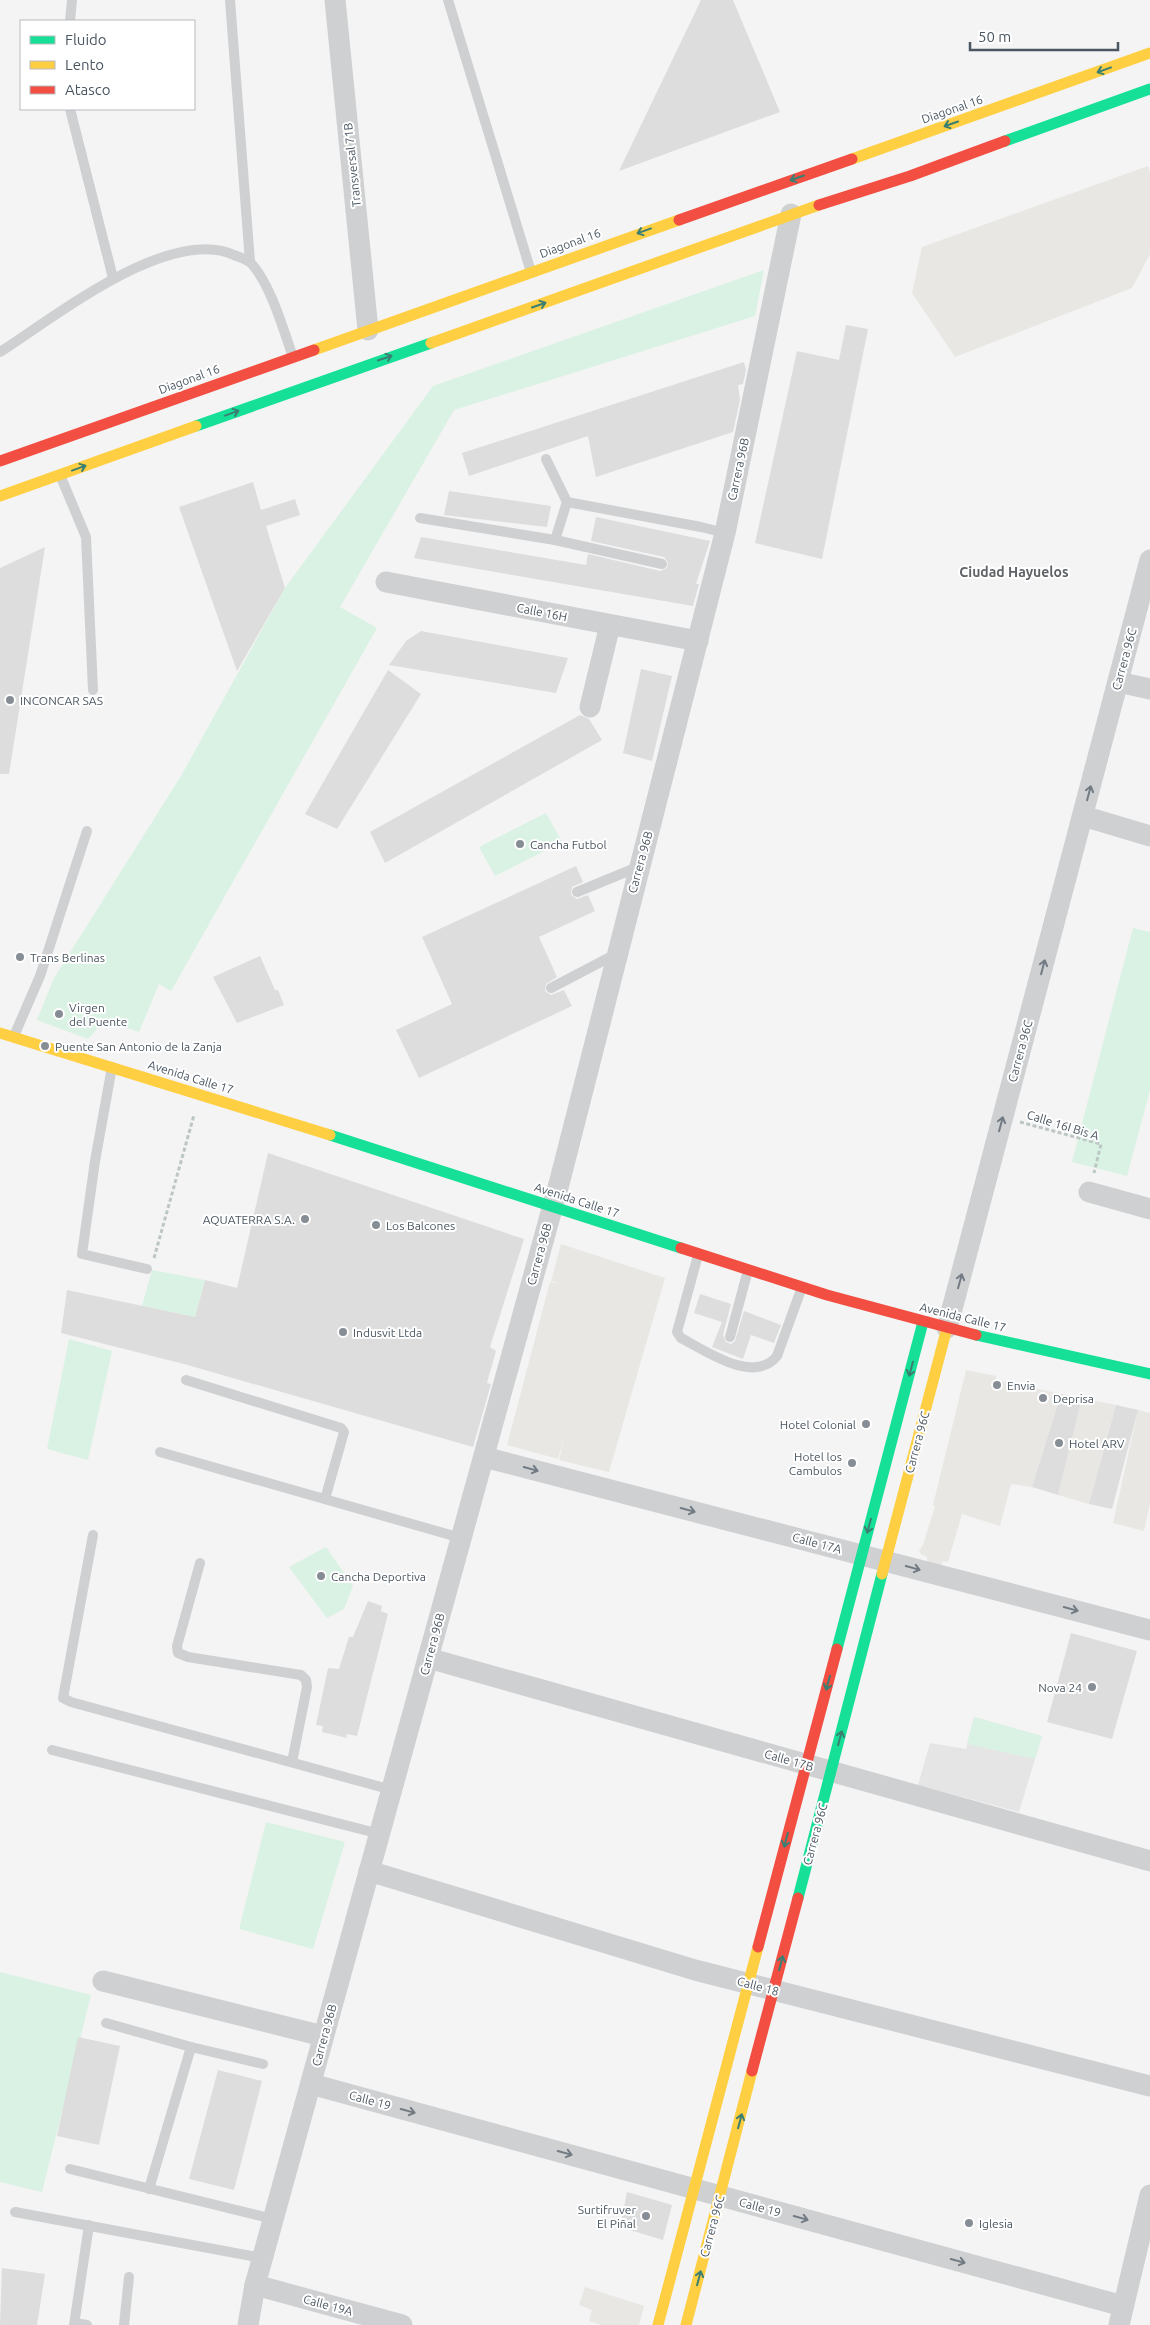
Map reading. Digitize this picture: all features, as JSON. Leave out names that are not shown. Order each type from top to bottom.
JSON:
[{"type":"main road","name":"Diagonal 16","points":[[0,461],[1150,53]]},
{"type":"main road","points":[[0,496],[352,370],[613,280],[791,214],[910,176],[1150,89]]},
{"type":"main road","name":"Avenida Calle 17","points":[[0,1033],[199,1093],[802,1287],[947,1328],[1150,1374]]},
{"type":"main road","name":"Carrera 96C","points":[[658,2325],[924,1322]]},
{"type":"main road","name":"Carrera 96C","points":[[686,2325],[947,1328]]},
{"type":"street","name":"Transversal 71B","points":[[335,0],[368,330]]},
{"type":"street","name":"Carrera 96B","points":[[248,2325],[262,2258],[552,1206],[638,867],[698,641],[725,533],[791,214]]},
{"type":"street","name":"Carrera 96C","points":[[947,1328],[1150,560]]},
{"type":"street","name":"Calle 16H","points":[[386,582],[698,641]]},
{"type":"street","points":[[590,707],[610,625]]},
{"type":"street","points":[[1118,682],[1150,689]]},
{"type":"street","points":[[1083,816],[1150,836]]},
{"type":"street","points":[[1089,1192],[1150,1209]]},
{"type":"street","name":"Calle 17A","points":[[484,1457],[1150,1630]]},
{"type":"street","name":"Calle 17B","points":[[428,1658],[1150,1861]]},
{"type":"street","name":"Calle 18","points":[[369,1871],[686,1967],[1150,2086]]},
{"type":"street","points":[[103,1981],[323,2036]]},
{"type":"street","name":"Calle 19","points":[[311,2084],[694,2188],[1121,2315]]},
{"type":"street","points":[[1121,2315],[1150,2195]]},
{"type":"street","name":"Calle 19A","points":[[255,2285],[402,2325]]},
{"type":"lane","points":[[70,20],[72,0]]},
{"type":"lane","points":[[230,0],[250,262],[264,283],[293,357]]},
{"type":"lane","points":[[448,0],[531,272]]},
{"type":"lane","points":[[70,110],[113,278]]},
{"type":"lane","points":[[0,352],[113,278],[158,258],[193,250],[226,251],[250,262]]},
{"type":"lane","points":[[546,459],[567,502],[555,540]]},
{"type":"lane","points":[[60,474],[86,537],[92,690]]},
{"type":"lane","points":[[567,502],[725,533]]},
{"type":"lane","points":[[420,518],[555,540],[662,564]]},
{"type":"lane","points":[[13,1037],[40,976],[87,831]]},
{"type":"lane","points":[[577,892],[638,867]]},
{"type":"lane","points":[[551,988],[616,954]]},
{"type":"lane","points":[[112,1067],[95,1161],[82,1254],[147,1269]]},
{"type":"lane","points":[[698,1254],[677,1332],[681,1338],[751,1368],[764,1367],[773,1362],[777,1356],[802,1287]]},
{"type":"lane","points":[[730,1337],[748,1269]]},
{"type":"lane","points":[[186,1380],[341,1428],[344,1432],[324,1499]]},
{"type":"lane","points":[[160,1452],[461,1538]]},
{"type":"lane","points":[[93,1535],[63,1698],[71,1702],[392,1790]]},
{"type":"lane","points":[[200,1563],[177,1646],[178,1653],[188,1657],[301,1675],[306,1680],[307,1686],[292,1762]]},
{"type":"lane","points":[[52,1750],[380,1834]]},
{"type":"lane","points":[[106,2024],[191,2048],[264,2064]]},
{"type":"lane","points":[[149,2189],[191,2048]]},
{"type":"lane","points":[[70,2170],[273,2219]]},
{"type":"lane","points":[[15,2212],[262,2258]]},
{"type":"lane","points":[[87,2325],[74,2324],[89,2226]]},
{"type":"lane","points":[[124,2325],[128,2277]]},
{"type":"path","points":[[147,1269],[153,1261],[194,1113]]},
{"type":"path","name":"Calle 16I Bis A","points":[[1003,1117],[1101,1144],[1089,1192]]},
{"type":"shaded area","points":[[1148,166],[1150,172],[1150,254],[1132,288],[955,357],[912,293],[922,247]]},
{"type":"shaded area","points":[[561,1244],[665,1278],[609,1472],[559,1460],[565,1435],[558,1459],[507,1445],[550,1282],[561,1284],[551,1281]]},
{"type":"shaded area","points":[[966,1370],[996,1376],[996,1380],[1061,1394],[1032,1487],[1011,1484],[1000,1526],[962,1514],[948,1562],[943,1561],[941,1568],[927,1564],[927,1557],[919,1551],[923,1545],[935,1506],[933,1505]]},
{"type":"shaded area","points":[[1082,1398],[1116,1405],[1089,1504],[1058,1495]]},
{"type":"shaded area","points":[[1138,1410],[1150,1413],[1150,1504],[1144,1531],[1113,1523]]},
{"type":"shaded area","points":[[974,1717],[1042,1736],[1019,1812],[918,1785],[930,1743],[966,1749]]},
{"type":"shaded area","points":[[585,2287],[644,2306],[639,2325],[601,2325],[589,2321],[592,2310],[579,2305]]},
{"type":"green space","points":[[764,270],[755,316],[454,410],[340,607],[377,628],[171,991],[159,984],[139,1032],[105,1020],[88,1039],[37,1020],[54,978],[181,776],[285,588],[433,386]]},
{"type":"green space","name":"Cancha Futbol","points":[[546,813],[562,842],[495,876],[479,847]]},
{"type":"green space","points":[[1133,928],[1150,932],[1150,1090],[1127,1176],[1072,1162]]},
{"type":"green space","points":[[152,1270],[205,1280],[195,1317],[142,1306]]},
{"type":"green space","points":[[69,1339],[112,1351],[88,1460],[47,1449]]},
{"type":"green space","name":"Cancha Deportiva","points":[[326,1547],[353,1586],[344,1609],[327,1618],[289,1567]]},
{"type":"green space","points":[[974,1717],[1042,1736],[1035,1759],[967,1744]]},
{"type":"green space","points":[[266,1822],[345,1842],[313,1949],[239,1929]]},
{"type":"green space","points":[[0,1972],[91,1995],[42,2192],[0,2182]]},
{"type":"building","points":[[701,0],[733,0],[780,112],[619,171]]},
{"type":"building","points":[[846,325],[868,329],[822,559],[755,543],[797,351],[839,360]]},
{"type":"building","points":[[744,362],[746,370],[743,384],[738,385],[740,400],[733,432],[596,477],[588,436],[469,476],[462,453]]},
{"type":"building","points":[[253,482],[261,510],[295,499],[300,515],[266,526],[285,588],[237,671],[179,507]]},
{"type":"building","points":[[449,491],[551,506],[547,527],[444,515]]},
{"type":"building","points":[[596,517],[710,541],[696,584],[699,584],[693,606],[414,558],[421,537],[586,565],[588,554],[660,571],[667,568],[668,562],[664,557],[591,541]]},
{"type":"building","name":"INCONCAR SAS","points":[[45,547],[9,774],[0,774],[0,568]]},
{"type":"building","points":[[421,631],[568,658],[556,693],[389,665],[406,641]]},
{"type":"building","points":[[641,669],[672,676],[652,761],[623,753]]},
{"type":"building","points":[[388,670],[421,694],[337,829],[305,814]]},
{"type":"building","points":[[580,715],[589,719],[602,740],[385,863],[370,832]]},
{"type":"building","points":[[576,866],[583,882],[572,887],[571,895],[577,899],[588,895],[595,911],[539,937],[557,977],[546,984],[545,991],[551,995],[564,990],[572,1006],[419,1078],[396,1030],[452,1004],[422,937]]},
{"type":"building","points":[[260,956],[284,1005],[237,1023],[213,977]]},
{"type":"building","name":"Indusvit Ltda","points":[[268,1153],[524,1239],[490,1347],[496,1351],[487,1383],[491,1384],[473,1447],[184,1364],[61,1333],[67,1290],[195,1317],[205,1280],[237,1288]]},
{"type":"building","points":[[700,1294],[731,1304],[723,1335],[726,1342],[731,1344],[735,1341],[744,1311],[781,1325],[774,1343],[751,1335],[743,1359],[712,1347],[722,1322],[694,1313]]},
{"type":"building","name":"Hotel ARV","points":[[1061,1394],[1082,1398],[1058,1495],[1032,1487]]},
{"type":"building","points":[[1116,1405],[1138,1410],[1112,1509],[1089,1504]]},
{"type":"building","points":[[368,1601],[382,1606],[381,1611],[388,1614],[357,1736],[346,1734],[347,1738],[322,1732],[323,1726],[316,1725],[328,1668],[339,1669],[349,1637],[353,1637]]},
{"type":"building","name":"Nova 24","points":[[1071,1633],[1137,1651],[1112,1739],[1047,1722]]},
{"type":"building","points":[[78,2037],[120,2046],[99,2145],[57,2136]]},
{"type":"building","points":[[218,2070],[262,2081],[234,2190],[189,2179]]},
{"type":"building","name":"Surtifruver El Piñal","points":[[627,2192],[672,2205],[663,2240],[620,2227]]},
{"type":"building","points":[[2,2268],[45,2274],[37,2325],[0,2325]]},
{"type":"traffic: fast","points":[[1005,141],[1150,89]]},
{"type":"traffic: fast","points":[[196,426],[431,343]]},
{"type":"traffic: fast","points":[[330,1135],[681,1248]]},
{"type":"traffic: fast","points":[[837,1649],[923,1322]]},
{"type":"traffic: fast","points":[[976,1335],[1150,1374]]},
{"type":"traffic: fast","points":[[798,1898],[882,1574]]},
{"type":"traffic: slow","points":[[852,159],[1150,53]]},
{"type":"traffic: slow","points":[[431,343],[819,205]]},
{"type":"traffic: slow","points":[[314,350],[679,220]]},
{"type":"traffic: slow","points":[[0,496],[196,426]]},
{"type":"traffic: slow","points":[[0,1033],[330,1135]]},
{"type":"traffic: slow","points":[[882,1574],[947,1328]]},
{"type":"traffic: slow","points":[[658,2325],[758,1947]]},
{"type":"traffic: slow","points":[[686,2325],[752,2071]]},
{"type":"traffic: jam","points":[[819,205],[910,176],[1005,141]]},
{"type":"traffic: jam","points":[[679,220],[852,159]]},
{"type":"traffic: jam","points":[[0,461],[314,350]]},
{"type":"traffic: jam","points":[[681,1248],[827,1295],[976,1335]]},
{"type":"traffic: jam","points":[[758,1947],[837,1649]]},
{"type":"traffic: jam","points":[[752,2071],[798,1898]]},
{"type":"place","name":"INCONCAR SAS","points":[[10,700]]},
{"type":"place","name":"Cancha Futbol","points":[[520,844]]},
{"type":"place","name":"Trans Berlinas","points":[[20,957]]},
{"type":"place","name":"Virgen del Puente","points":[[59,1014]]},
{"type":"place","name":"Puente San Antonio de la Zanja","points":[[45,1046]]},
{"type":"place","name":"AQUATERRA S.A.","points":[[305,1219]]},
{"type":"place","name":"Los Balcones","points":[[376,1225]]},
{"type":"place","name":"Indusvit Ltda","points":[[343,1332]]},
{"type":"place","name":"Envia","points":[[997,1385]]},
{"type":"place","name":"Deprisa","points":[[1043,1398]]},
{"type":"place","name":"Hotel Colonial","points":[[866,1424]]},
{"type":"place","name":"Hotel ARV","points":[[1059,1443]]},
{"type":"place","name":"Hotel los Cambulos","points":[[852,1463]]},
{"type":"place","name":"Cancha Deportiva","points":[[321,1576]]},
{"type":"place","name":"Nova 24","points":[[1092,1687]]},
{"type":"place","name":"Surtifruver El Piñal","points":[[646,2216]]},
{"type":"place","name":"Iglesia","points":[[969,2223]]},
{"type":"district","name":"Ciudad Hayuelos","points":[[1014,572]]}]
